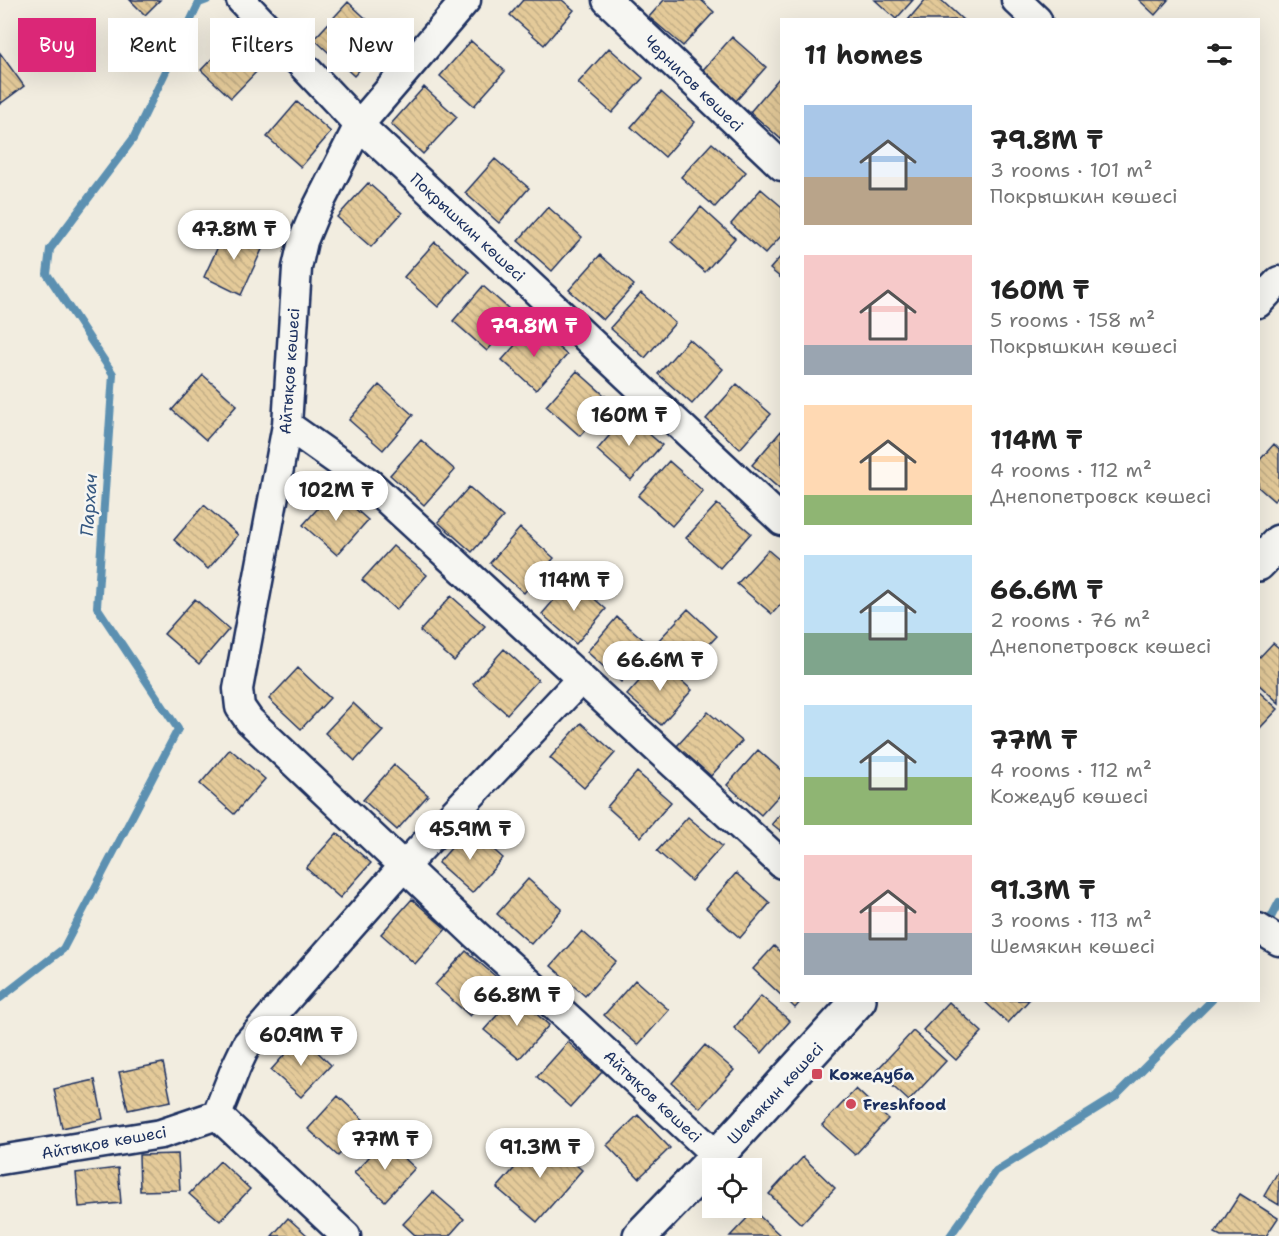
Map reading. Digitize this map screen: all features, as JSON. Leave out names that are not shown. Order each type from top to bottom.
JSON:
[{"type":"main road","points":[[1260,562],[1279,542]]},
{"type":"main road","name":"Шемякин көшесі","points":[[640,1236],[717,1156],[857,1002]]},
{"type":"street","name":"Покрышкин көшесі","points":[[241,0],[359,125],[780,519]]},
{"type":"street","name":"Айтықов көшесі","points":[[466,0],[359,125],[315,212],[303,241],[297,268],[287,425],[238,689],[240,707],[249,720],[403,867],[717,1156]]},
{"type":"street","name":"Чернигов көшесі","points":[[607,0],[780,164]]},
{"type":"street","points":[[1016,0],[1035,18]]},
{"type":"street","points":[[1260,301],[1279,281]]},
{"type":"street","points":[[287,425],[369,483],[780,862]]},
{"type":"street","points":[[346,1236],[217,1115],[247,1044],[403,867],[580,680]]},
{"type":"street","name":"Айтықов көшесі","points":[[0,1160],[161,1134],[217,1115]]},
{"type":"building","points":[[130,0],[160,0],[145,15]]},
{"type":"building","points":[[523,0],[562,0],[574,10],[544,45],[510,15]]},
{"type":"building","points":[[664,0],[701,0],[714,12],[683,46],[649,17]]},
{"type":"building","points":[[875,0],[913,0],[895,18]]},
{"type":"building","points":[[925,0],[941,0],[961,18],[910,18]]},
{"type":"building","points":[[1139,0],[1168,0],[1155,15]]},
{"type":"building","points":[[348,2],[365,18],[333,18]]},
{"type":"building","points":[[327,25],[327,51],[315,40]]},
{"type":"building","points":[[732,37],[766,67],[735,102],[701,72]]},
{"type":"building","points":[[471,41],[505,71],[474,106],[440,76]]},
{"type":"building","points":[[609,48],[643,78],[612,113],[578,83]]},
{"type":"building","points":[[0,53],[24,86],[0,104]]},
{"type":"building","points":[[210,61],[210,72],[256,72],[231,98],[201,70]]},
{"type":"building","points":[[780,77],[780,138],[750,112]]},
{"type":"building","points":[[424,87],[457,117],[423,154],[391,124]]},
{"type":"building","points":[[661,92],[695,122],[665,157],[631,127]]},
{"type":"building","points":[[297,102],[331,132],[301,167],[267,137]]},
{"type":"building","points":[[712,143],[746,172],[715,207],[681,177]]},
{"type":"building","points":[[495,159],[529,188],[499,223],[465,193]]},
{"type":"building","points":[[368,183],[402,213],[371,247],[337,217]]},
{"type":"building","points":[[761,189],[780,205],[780,237],[765,254],[731,224]]},
{"type":"building","points":[[548,207],[582,237],[552,271],[518,241]]},
{"type":"building","points":[[701,207],[735,238],[705,272],[671,242]]},
{"type":"building","points":[[227,227],[264,245],[241,295],[204,277]]},
{"type":"building","points":[[435,242],[469,272],[438,307],[404,277]]},
{"type":"building","points":[[600,255],[634,285],[603,320],[569,290]]},
{"type":"building","points":[[780,257],[780,277],[770,269]]},
{"type":"building","points":[[483,286],[517,316],[487,351],[453,321]]},
{"type":"building","points":[[641,293],[675,323],[645,358],[610,328]]},
{"type":"building","points":[[533,325],[567,355],[536,390],[502,360]]},
{"type":"building","points":[[689,339],[723,369],[692,404],[658,374]]},
{"type":"building","points":[[577,371],[611,401],[580,436],[546,406]]},
{"type":"building","points":[[203,375],[237,405],[206,440],[172,410]]},
{"type":"building","points":[[737,384],[771,414],[740,449],[706,419]]},
{"type":"building","points":[[379,385],[413,415],[383,450],[349,420]]},
{"type":"building","points":[[627,415],[662,445],[631,480],[597,450]]},
{"type":"building","points":[[780,432],[780,489],[752,465]]},
{"type":"building","points":[[421,440],[455,470],[424,505],[390,475]]},
{"type":"building","points":[[1274,444],[1279,449],[1279,496],[1274,501],[1260,489],[1260,460]]},
{"type":"building","points":[[669,461],[703,491],[672,526],[638,496]]},
{"type":"building","points":[[469,487],[503,517],[472,552],[438,522]]},
{"type":"building","points":[[334,490],[368,520],[337,555],[303,525]]},
{"type":"building","points":[[717,504],[751,533],[720,568],[686,538]]},
{"type":"building","points":[[204,505],[238,535],[208,569],[174,540]]},
{"type":"building","points":[[520,528],[554,558],[524,593],[490,563]]},
{"type":"building","points":[[393,546],[427,575],[396,610],[362,580]]},
{"type":"building","points":[[768,550],[780,560],[780,605],[772,614],[737,584]]},
{"type":"building","points":[[572,579],[606,609],[576,644],[542,614]]},
{"type":"building","points":[[451,596],[485,626],[454,661],[420,631]]},
{"type":"building","points":[[195,599],[229,629],[199,664],[164,634]]},
{"type":"building","points":[[688,609],[717,636],[687,668],[658,641]]},
{"type":"building","points":[[617,617],[652,647],[621,682],[587,652]]},
{"type":"building","points":[[1273,643],[1279,648],[1279,703],[1260,686],[1260,657]]},
{"type":"building","points":[[504,649],[538,680],[507,714],[473,684]]},
{"type":"building","points":[[658,660],[692,690],[661,725],[627,695]]},
{"type":"building","points":[[298,668],[330,698],[301,729],[269,699]]},
{"type":"building","points":[[1260,693],[1278,709],[1260,728]]},
{"type":"building","points":[[353,703],[383,731],[355,761],[325,733]]},
{"type":"building","points":[[708,712],[742,741],[711,776],[677,746]]},
{"type":"building","points":[[581,723],[615,753],[584,788],[550,758]]},
{"type":"building","points":[[230,749],[265,779],[234,814],[200,784]]},
{"type":"building","points":[[758,750],[780,769],[780,794],[761,815],[727,785]]},
{"type":"building","points":[[394,765],[428,795],[397,830],[363,800]]},
{"type":"building","points":[[637,772],[671,802],[641,837],[607,807]]},
{"type":"building","points":[[780,814],[780,830],[772,824]]},
{"type":"building","points":[[688,817],[722,846],[691,881],[657,851]]},
{"type":"building","points":[[469,828],[503,858],[472,893],[438,863]]},
{"type":"building","points":[[337,833],[371,863],[340,898],[306,868]]},
{"type":"building","points":[[736,873],[770,903],[740,938],[706,908]]},
{"type":"building","points":[[528,879],[562,909],[531,944],[497,914]]},
{"type":"building","points":[[412,899],[446,929],[415,964],[381,934]]},
{"type":"building","points":[[582,931],[616,961],[585,996],[551,966]]},
{"type":"building","points":[[774,946],[780,952],[780,994],[753,969]]},
{"type":"building","points":[[466,951],[501,981],[470,1016],[435,985]]},
{"type":"building","points":[[635,980],[669,1010],[638,1045],[604,1015]]},
{"type":"building","points":[[515,995],[549,1025],[519,1059],[484,1030]]},
{"type":"building","points":[[761,996],[790,1021],[762,1053],[734,1028]]},
{"type":"building","points":[[789,1002],[800,1002],[795,1008]]},
{"type":"building","points":[[949,1002],[982,1032],[956,1060],[923,1030]]},
{"type":"building","points":[[985,1002],[1027,1002],[1008,1023]]},
{"type":"building","points":[[913,1031],[946,1061],[909,1101],[876,1071]]},
{"type":"building","points":[[301,1036],[331,1065],[301,1097],[271,1070]]},
{"type":"building","points":[[568,1042],[602,1072],[571,1107],[537,1077]]},
{"type":"building","points":[[705,1045],[734,1070],[700,1108],[672,1083]]},
{"type":"building","points":[[163,1063],[171,1101],[128,1110],[119,1072]]},
{"type":"building","points":[[95,1080],[103,1119],[62,1128],[54,1089]]},
{"type":"building","points":[[856,1089],[888,1119],[855,1155],[822,1125]]},
{"type":"building","points":[[338,1096],[368,1124],[338,1156],[308,1129]]},
{"type":"building","points":[[638,1115],[670,1148],[639,1178],[607,1145]]},
{"type":"building","points":[[543,1136],[582,1170],[537,1222],[497,1188]]},
{"type":"building","points":[[385,1140],[415,1168],[385,1201],[354,1173]]},
{"type":"building","points":[[178,1154],[180,1190],[140,1191],[139,1155]]},
{"type":"building","points":[[803,1157],[835,1188],[801,1224],[769,1194]]},
{"type":"building","points":[[220,1161],[250,1189],[220,1221],[189,1194]]},
{"type":"building","points":[[118,1168],[121,1203],[79,1207],[76,1173]]},
{"type":"building","points":[[1279,1170],[1279,1205],[1264,1196]]},
{"type":"building","points":[[433,1192],[464,1219],[449,1236],[416,1236],[403,1224]]},
{"type":"building","points":[[1240,1194],[1278,1218],[1266,1236],[1221,1236],[1215,1233]]},
{"type":"building","points":[[288,1218],[308,1236],[272,1236]]},
{"type":"building","points":[[747,1218],[762,1218],[781,1236],[730,1236]]},
{"type":"waterway","name":"Пархач","points":[[0,998],[63,949],[178,729],[97,607],[113,374],[47,274],[50,249],[133,139],[199,3],[207,0]]},
{"type":"waterway","points":[[1266,927],[1279,902]]},
{"type":"waterway","points":[[950,1236],[996,1171],[1115,1097],[1210,1002]]},
{"type":"place","name":"Кожедуба","points":[[817,1074]]},
{"type":"place","name":"Freshfood","points":[[851,1104]]}]
